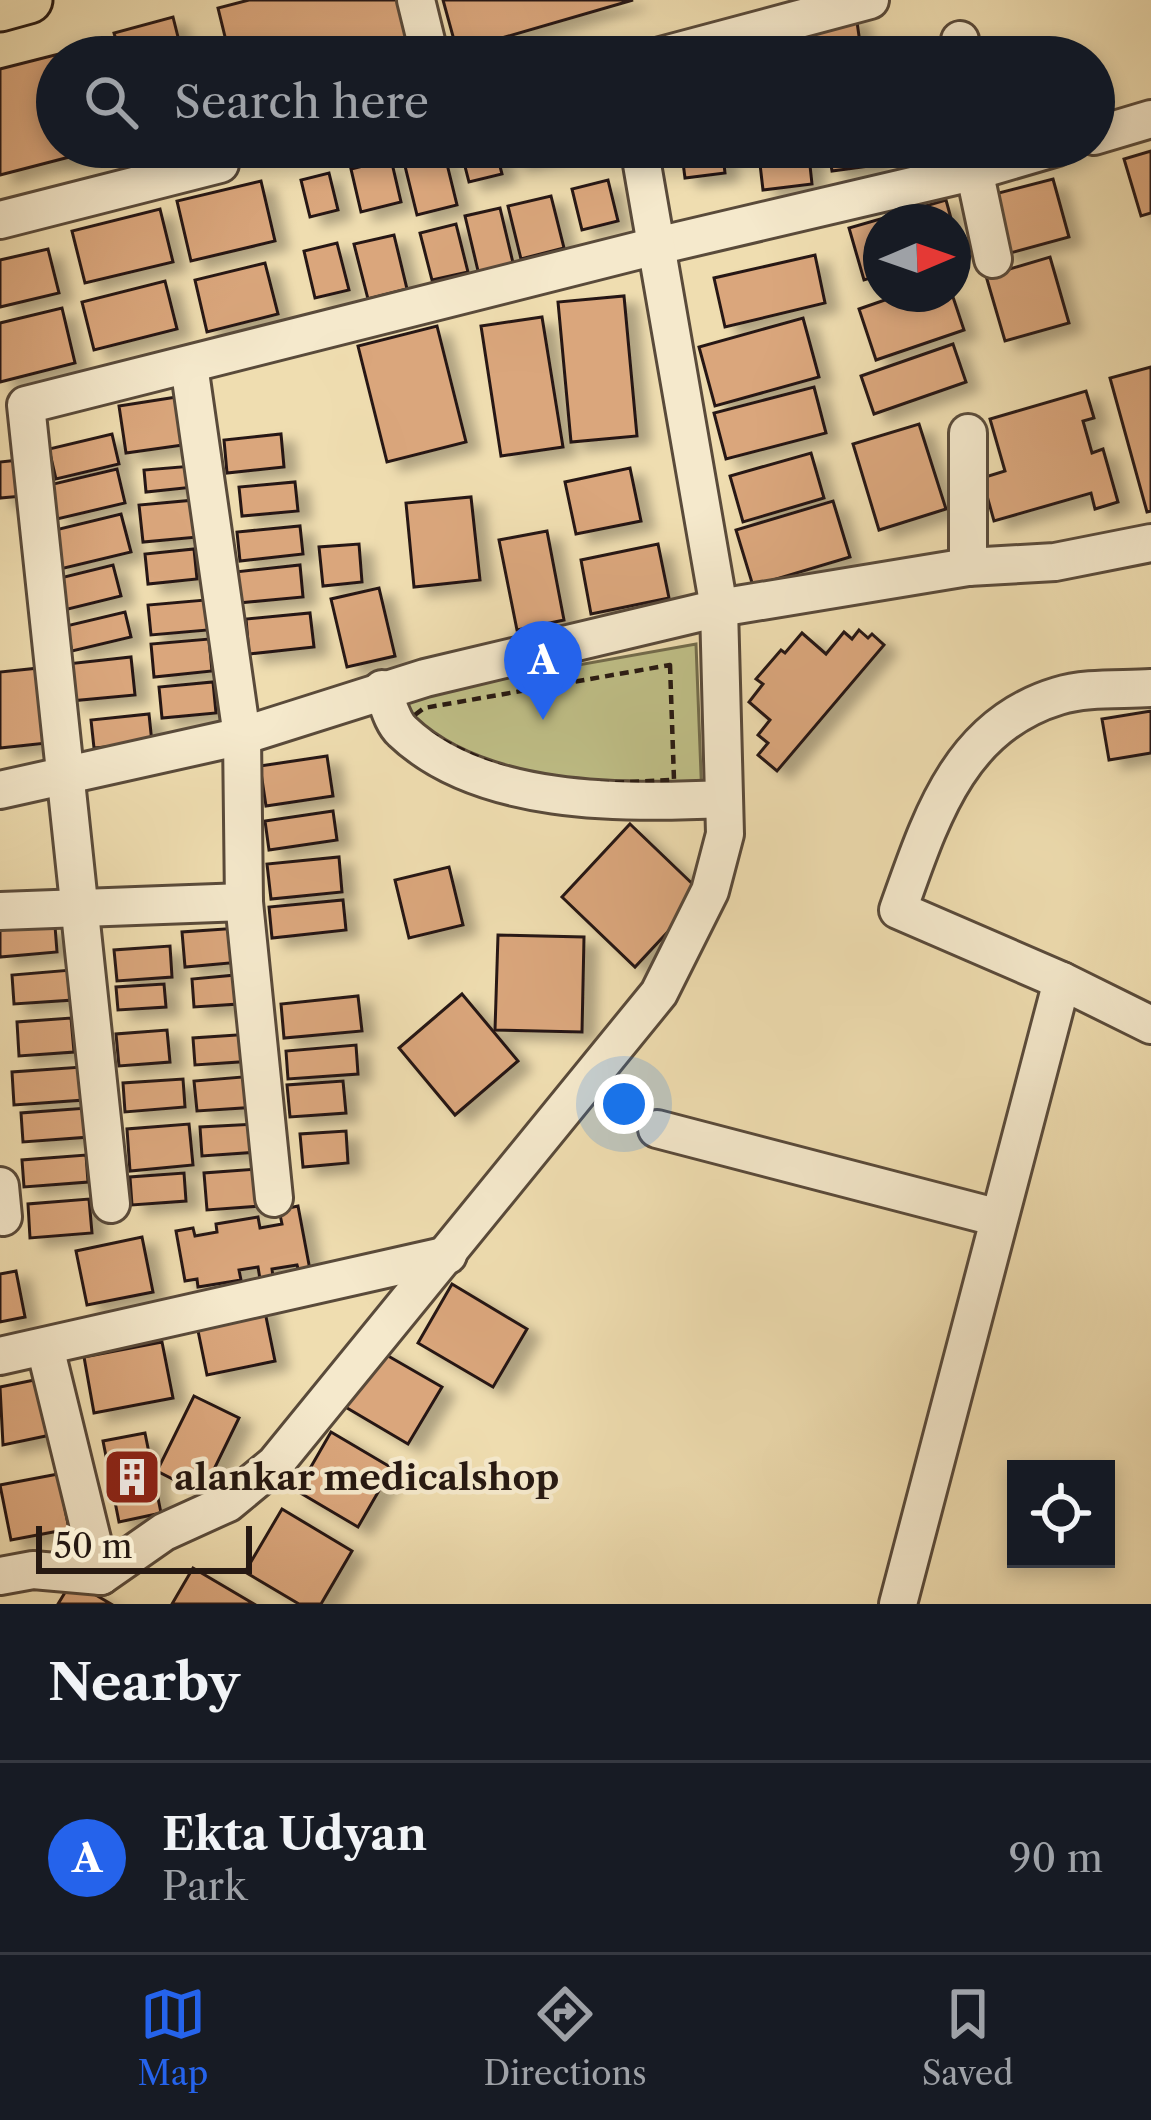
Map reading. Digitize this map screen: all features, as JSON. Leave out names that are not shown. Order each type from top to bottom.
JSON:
[{"type":"main road","points":[[0,8],[29,0]]},
{"type":"street","points":[[416,0],[425,36]]},
{"type":"street","points":[[735,36],[870,0]]},
{"type":"street","points":[[1115,130],[1151,119]]},
{"type":"street","points":[[0,220],[204,168]]},
{"type":"street","points":[[14,1604],[16,1573],[101,1576],[164,1532],[228,1503],[275,1464],[659,993],[710,891],[724,834],[718,608],[643,168]]},
{"type":"street","points":[[111,1204],[66,772],[13,411],[656,247],[942,168]]},
{"type":"street","points":[[973,168],[993,259]]},
{"type":"street","points":[[189,364],[242,736],[244,902],[274,1198]]},
{"type":"street","points":[[968,433],[968,567]]},
{"type":"street","points":[[0,790],[242,736],[382,689],[718,608],[968,567],[1055,562],[1151,543]]},
{"type":"street","points":[[1151,688],[1063,694],[1014,713],[975,747],[930,819],[898,910],[1151,1025]]},
{"type":"street","points":[[382,689],[398,729],[448,765],[524,790],[602,799],[723,799]]},
{"type":"street","points":[[0,910],[244,902]]},
{"type":"street","points":[[898,1604],[1062,981]]},
{"type":"street","points":[[657,1129],[999,1217]]},
{"type":"street","points":[[0,1356],[448,1255]]},
{"type":"street","points":[[45,1346],[101,1576]]},
{"type":"path","points":[[670,665],[674,779],[582,783],[527,776],[452,747],[407,721],[424,708],[670,665]]},
{"type":"green space","points":[[696,644],[702,800],[492,781],[380,708],[433,691]]},
{"type":"building","points":[[249,0],[408,0],[417,36],[225,36],[218,8]]},
{"type":"building","points":[[443,0],[633,0],[509,36],[453,36]]},
{"type":"building","points":[[856,15],[859,36],[813,36],[811,22]]},
{"type":"building","points":[[173,17],[178,36],[115,36]]},
{"type":"building","points":[[36,60],[36,166],[0,175],[0,69]]},
{"type":"building","points":[[1151,151],[1151,213],[1141,216],[1124,159]]},
{"type":"building","points":[[393,168],[401,202],[361,212],[351,169]]},
{"type":"building","points":[[405,168],[448,168],[457,205],[417,215]]},
{"type":"building","points":[[465,168],[500,168],[502,174],[469,182]]},
{"type":"building","points":[[684,168],[724,168],[725,173],[685,178]]},
{"type":"building","points":[[760,168],[810,168],[812,184],[763,190]]},
{"type":"building","points":[[329,173],[338,210],[310,217],[301,180]]},
{"type":"building","points":[[1053,179],[1069,237],[1003,255],[987,196]]},
{"type":"building","points":[[608,180],[618,221],[582,230],[572,189]]},
{"type":"building","points":[[261,181],[275,241],[191,261],[177,201]]},
{"type":"building","points":[[551,196],[564,248],[521,259],[508,206]]},
{"type":"building","points":[[500,208],[514,267],[479,275],[465,216]]},
{"type":"building","points":[[160,209],[173,262],[85,283],[72,231]]},
{"type":"building","points":[[456,224],[468,272],[432,280],[420,233]]},
{"type":"building","points":[[863,224],[863,277],[849,228]]},
{"type":"building","points":[[394,235],[407,289],[368,299],[354,244]]},
{"type":"building","points":[[337,243],[349,290],[315,298],[304,251]]},
{"type":"building","points":[[48,249],[59,293],[0,307],[0,260]]},
{"type":"building","points":[[815,255],[825,303],[725,327],[714,278]]},
{"type":"building","points":[[1050,257],[1069,323],[1005,341],[986,276]]},
{"type":"building","points":[[265,263],[278,314],[207,332],[195,280]]},
{"type":"building","points":[[165,281],[177,329],[94,350],[82,302]]},
{"type":"building","points":[[624,296],[637,436],[571,442],[558,302]]},
{"type":"building","points":[[62,308],[75,363],[0,382],[0,323]]},
{"type":"building","points":[[859,309],[958,312],[964,330],[876,360]]},
{"type":"building","points":[[542,317],[563,447],[501,456],[481,326]]},
{"type":"building","points":[[803,318],[819,377],[715,406],[699,347]]},
{"type":"building","points":[[437,326],[466,442],[387,462],[358,346]]},
{"type":"building","points":[[953,344],[966,382],[874,414],[861,376]]},
{"type":"building","points":[[1151,367],[1151,511],[1147,512],[1110,378]]},
{"type":"building","points":[[814,387],[826,433],[726,459],[714,413]]},
{"type":"building","points":[[1086,391],[1094,418],[1083,421],[1092,453],[1103,449],[1118,502],[1095,509],[1091,493],[994,521],[982,478],[1005,471],[990,419]]},
{"type":"building","points":[[183,396],[190,444],[126,453],[119,406]]},
{"type":"building","points":[[919,424],[946,509],[879,530],[853,444]]},
{"type":"building","points":[[112,434],[119,464],[56,479],[49,449]]},
{"type":"building","points":[[281,434],[284,467],[227,473],[224,440]]},
{"type":"building","points":[[811,453],[824,498],[743,522],[730,476]]},
{"type":"building","points":[[19,460],[23,496],[0,498],[0,462]]},
{"type":"building","points":[[192,466],[194,487],[146,492],[144,470]]},
{"type":"building","points":[[630,468],[641,521],[576,534],[565,482]]},
{"type":"building","points":[[117,469],[125,503],[57,519],[49,485]]},
{"type":"building","points":[[295,482],[298,511],[242,516],[239,487]]},
{"type":"building","points":[[471,497],[480,580],[414,587],[406,503]]},
{"type":"building","points":[[195,500],[198,537],[143,542],[139,505]]},
{"type":"building","points":[[833,501],[850,557],[753,586],[736,530]]},
{"type":"building","points":[[121,514],[131,552],[56,570],[47,532]]},
{"type":"building","points":[[300,526],[303,554],[240,561],[237,532]]},
{"type":"building","points":[[547,531],[564,620],[517,630],[499,540]]},
{"type":"building","points":[[359,544],[362,582],[323,586],[319,547]]},
{"type":"building","points":[[658,544],[669,598],[591,614],[581,560]]},
{"type":"building","points":[[194,549],[197,579],[148,584],[145,554]]},
{"type":"building","points":[[113,565],[121,596],[60,611],[52,580]]},
{"type":"building","points":[[300,565],[303,597],[238,603],[235,572]]},
{"type":"building","points":[[379,588],[395,656],[347,667],[331,599]]},
{"type":"building","points":[[205,600],[208,630],[151,635],[148,605]]},
{"type":"building","points":[[125,612],[131,637],[72,651],[66,626]]},
{"type":"building","points":[[310,613],[314,647],[249,654],[246,619]]},
{"type":"building","points":[[859,630],[884,645],[777,771],[758,755],[768,743],[758,735],[770,720],[749,702],[763,684],[756,679],[802,633],[826,654],[844,632],[852,639]]},
{"type":"building","points":[[209,639],[212,671],[154,677],[151,644]]},
{"type":"building","points":[[131,657],[135,695],[70,701],[67,664]]},
{"type":"building","points":[[39,668],[47,743],[0,748],[0,672]]},
{"type":"building","points":[[213,682],[216,713],[162,718],[159,687]]},
{"type":"building","points":[[1151,711],[1151,753],[1109,760],[1102,719]]},
{"type":"building","points":[[149,714],[152,743],[94,748],[91,720]]},
{"type":"building","points":[[327,756],[333,796],[266,806],[260,766]]},
{"type":"building","points":[[333,811],[337,840],[269,850],[265,821]]},
{"type":"building","points":[[630,824],[703,894],[635,967],[562,897]]},
{"type":"building","points":[[339,857],[342,892],[271,899],[267,864]]},
{"type":"building","points":[[449,867],[463,925],[409,938],[395,880]]},
{"type":"building","points":[[343,900],[346,930],[272,938],[269,907]]},
{"type":"building","points":[[55,926],[57,952],[0,957],[0,930]]},
{"type":"building","points":[[239,928],[241,962],[185,967],[182,932]]},
{"type":"building","points":[[498,935],[584,937],[582,1032],[495,1030]]},
{"type":"building","points":[[170,946],[172,977],[117,981],[114,950]]},
{"type":"building","points":[[71,970],[73,1000],[14,1004],[12,975]]},
{"type":"building","points":[[236,975],[238,1004],[194,1007],[192,979]]},
{"type":"building","points":[[164,984],[166,1007],[118,1010],[116,987]]},
{"type":"building","points":[[462,994],[518,1061],[455,1115],[399,1048]]},
{"type":"building","points":[[358,996],[362,1031],[284,1038],[281,1004]]},
{"type":"building","points":[[71,1018],[74,1052],[19,1056],[17,1022]]},
{"type":"building","points":[[167,1030],[170,1062],[119,1066],[116,1034]]},
{"type":"building","points":[[251,1034],[253,1061],[195,1065],[193,1038]]},
{"type":"building","points":[[356,1045],[358,1074],[288,1079],[286,1051]]},
{"type":"building","points":[[82,1067],[84,1100],[14,1105],[12,1072]]},
{"type":"building","points":[[254,1076],[257,1107],[197,1111],[194,1081]]},
{"type":"building","points":[[183,1079],[185,1107],[125,1112],[123,1083]]},
{"type":"building","points":[[343,1081],[346,1113],[290,1117],[287,1085]]},
{"type":"building","points":[[87,1108],[89,1137],[23,1142],[21,1113]]},
{"type":"building","points":[[189,1124],[193,1165],[130,1171],[127,1129]]},
{"type":"building","points":[[256,1124],[258,1152],[202,1156],[200,1127]]},
{"type":"building","points":[[346,1131],[348,1163],[303,1167],[300,1134]]},
{"type":"building","points":[[86,1155],[88,1182],[24,1187],[22,1160]]},
{"type":"building","points":[[257,1169],[260,1206],[207,1210],[204,1173]]},
{"type":"building","points":[[184,1173],[186,1201],[132,1205],[130,1177]]},
{"type":"building","points":[[89,1199],[92,1233],[30,1238],[28,1204]]},
{"type":"building","points":[[298,1206],[310,1270],[299,1272],[297,1265],[272,1269],[273,1277],[260,1279],[258,1267],[239,1270],[241,1280],[198,1287],[197,1279],[185,1281],[176,1231],[193,1228],[195,1236],[217,1232],[216,1224],[258,1217],[260,1228],[282,1224],[279,1210]]},
{"type":"building","points":[[142,1237],[153,1292],[87,1305],[76,1251]]},
{"type":"building","points":[[16,1271],[25,1317],[0,1322],[0,1274]]},
{"type":"building","points":[[452,1284],[527,1329],[493,1387],[418,1343]]},
{"type":"building","points":[[263,1302],[275,1361],[207,1375],[195,1316]]},
{"type":"building","points":[[162,1342],[173,1398],[94,1413],[84,1357]]},
{"type":"building","points":[[376,1349],[442,1387],[408,1444],[342,1405]]},
{"type":"building","points":[[49,1377],[60,1433],[3,1445],[0,1387]]},
{"type":"building","points":[[194,1396],[239,1418],[202,1494],[157,1471]]},
{"type":"building","points":[[331,1432],[392,1468],[358,1527],[297,1491]]},
{"type":"building","name":"alankar medicalshop","points":[[145,1433],[161,1513],[119,1522],[103,1441]]},
{"type":"building","points":[[58,1474],[69,1529],[11,1540],[0,1485]]},
{"type":"building","points":[[282,1509],[352,1551],[321,1604],[299,1604],[245,1572]]},
{"type":"building","points":[[193,1568],[254,1604],[172,1604]]},
{"type":"building","points":[[72,1581],[111,1604],[58,1604]]},
{"type":"place","name":"Ekta Udyan","points":[[543,720]]},
{"type":"place","name":"alankar medicalshop","points":[[132,1477]]}]
